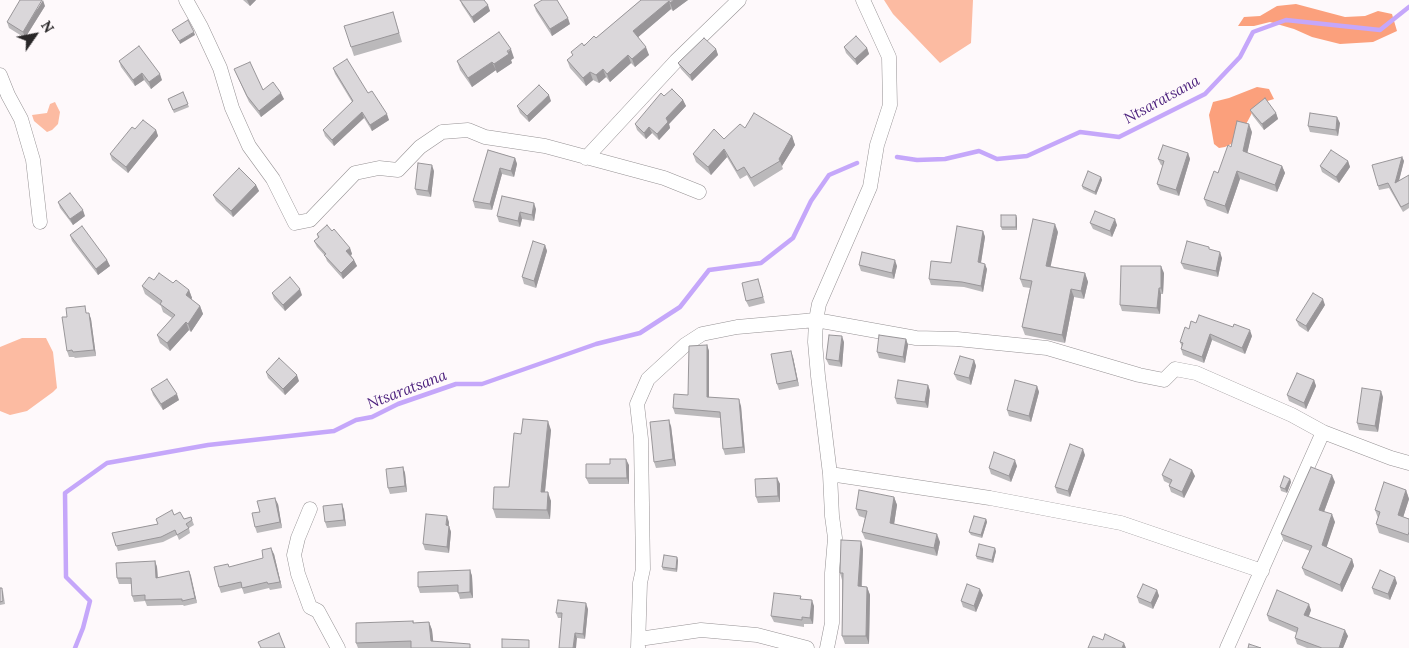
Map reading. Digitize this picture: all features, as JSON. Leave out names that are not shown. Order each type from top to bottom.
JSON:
[{"type":"street","points":[[186,0],[220,68],[232,108],[249,146],[273,179],[295,223],[310,220],[355,173],[379,168],[398,170],[420,147],[442,132],[468,130],[485,137],[545,146],[664,178],[699,192]]},
{"type":"street","points":[[586,158],[676,61],[739,0]]},
{"type":"street","points":[[827,648],[832,623],[832,573],[835,538],[830,474],[815,342],[816,320],[819,304],[870,187],[877,145],[890,105],[889,57],[863,0]]},
{"type":"street","points":[[0,75],[20,119],[33,160],[40,222]]},
{"type":"street","points":[[807,648],[757,635],[701,630],[638,644],[640,583],[643,569],[641,439],[637,404],[648,380],[685,345],[702,334],[737,327],[816,320],[916,338],[967,340],[1047,348],[1130,373],[1164,380],[1175,369],[1196,373],[1292,415],[1322,432],[1409,463]]},
{"type":"street","points":[[1228,648],[1322,432]]},
{"type":"street","points":[[830,474],[990,498],[1121,523],[1262,570]]},
{"type":"street","points":[[310,509],[298,538],[294,555],[298,574],[310,607],[318,611],[338,648]]},
{"type":"shaded area","points":[[884,0],[973,0],[971,43],[940,63],[893,14]]},
{"type":"shaded area","points":[[1296,4],[1345,17],[1365,16],[1378,11],[1392,14],[1397,31],[1373,42],[1340,44],[1312,37],[1270,22],[1254,26],[1238,26],[1244,17],[1260,16],[1277,6]]},
{"type":"shaded area","points":[[1257,87],[1269,89],[1274,99],[1264,102],[1252,113],[1237,141],[1219,148],[1214,144],[1209,115],[1213,102]]},
{"type":"shaded area","points":[[55,102],[60,112],[58,124],[47,132],[34,121],[32,115],[47,113],[50,104]]},
{"type":"shaded area","points":[[22,338],[46,338],[53,352],[57,388],[27,411],[10,415],[0,411],[0,347]]},
{"type":"building","points":[[20,0],[42,0],[23,32],[7,22]]},
{"type":"building","points":[[460,0],[484,0],[488,5],[472,17]]},
{"type":"building","points":[[542,0],[557,0],[568,18],[550,29],[534,5]]},
{"type":"building","points":[[641,0],[674,0],[670,3],[669,1],[633,31],[646,47],[632,59],[628,55],[607,74],[603,69],[596,75],[590,72],[583,78],[567,60],[573,55],[571,52],[582,43],[584,46],[594,36],[596,38]]},
{"type":"building","points":[[393,12],[399,33],[351,47],[344,26]]},
{"type":"building","points":[[188,20],[194,32],[179,41],[172,30]]},
{"type":"building","points":[[499,32],[511,49],[507,51],[509,54],[494,64],[492,62],[468,78],[457,61]]},
{"type":"building","points":[[856,36],[867,48],[855,59],[844,47]]},
{"type":"building","points":[[704,38],[716,49],[690,75],[678,63]]},
{"type":"building","points":[[139,46],[160,74],[149,82],[142,73],[133,80],[119,61]]},
{"type":"building","points":[[347,59],[368,93],[372,91],[387,114],[370,125],[362,112],[332,140],[323,130],[353,101],[333,68]]},
{"type":"building","points":[[250,62],[263,90],[273,82],[281,93],[259,111],[247,96],[234,69]]},
{"type":"building","points":[[539,85],[549,95],[527,116],[517,106]]},
{"type":"building","points":[[672,89],[683,100],[666,118],[668,122],[657,134],[649,127],[644,133],[635,124],[661,93],[664,96]]},
{"type":"building","points":[[183,92],[188,104],[173,110],[168,99]]},
{"type":"building","points":[[1265,98],[1276,113],[1262,124],[1250,110]]},
{"type":"building","points":[[754,113],[792,136],[779,159],[780,161],[751,178],[744,167],[737,171],[724,149],[708,167],[693,154],[714,129],[724,139],[740,124],[745,128]]},
{"type":"building","points":[[1310,113],[1337,117],[1336,130],[1308,126]]},
{"type":"building","points":[[143,120],[156,130],[126,167],[110,154],[132,127],[135,129]]},
{"type":"building","points":[[1237,121],[1249,124],[1243,151],[1282,166],[1275,185],[1237,171],[1225,206],[1204,199],[1214,171],[1218,173],[1228,145],[1231,147]]},
{"type":"building","points":[[1163,145],[1188,153],[1176,190],[1157,184],[1164,161],[1158,159]]},
{"type":"building","points":[[488,150],[515,158],[511,171],[500,168],[490,204],[473,201]]},
{"type":"building","points":[[1331,150],[1348,161],[1336,177],[1320,166]]},
{"type":"building","points":[[1402,157],[1395,183],[1409,175],[1409,203],[1401,207],[1388,183],[1378,186],[1372,165]]},
{"type":"building","points":[[418,163],[432,165],[428,191],[415,189]]},
{"type":"building","points":[[239,168],[256,185],[231,211],[213,195]]},
{"type":"building","points":[[1088,171],[1101,177],[1095,192],[1082,186]]},
{"type":"building","points":[[70,193],[83,210],[70,219],[58,202]]},
{"type":"building","points":[[502,196],[534,203],[532,215],[520,212],[518,221],[497,216]]},
{"type":"building","points":[[1095,211],[1115,219],[1110,231],[1090,223]]},
{"type":"building","points":[[1001,215],[1016,215],[1016,227],[1001,227]]},
{"type":"building","points":[[1033,219],[1055,224],[1046,266],[1085,273],[1081,291],[1071,289],[1062,335],[1022,327],[1032,281],[1020,279]]},
{"type":"building","points":[[327,225],[332,231],[334,229],[350,248],[346,251],[354,260],[341,273],[314,241],[319,237],[317,234]]},
{"type":"building","points":[[82,226],[107,260],[96,269],[70,235]]},
{"type":"building","points":[[957,226],[983,231],[978,262],[985,264],[981,286],[929,279],[931,261],[951,263]]},
{"type":"building","points":[[533,241],[545,245],[534,281],[522,277]]},
{"type":"building","points":[[1187,241],[1220,252],[1216,271],[1181,263]]},
{"type":"building","points":[[862,252],[895,260],[892,273],[859,265]]},
{"type":"building","points":[[1121,266],[1161,266],[1161,288],[1159,288],[1157,308],[1120,305]]},
{"type":"building","points":[[159,273],[173,283],[176,280],[189,290],[186,295],[200,306],[188,324],[186,322],[167,343],[157,335],[175,315],[160,304],[162,301],[142,286],[149,277],[154,280]]},
{"type":"building","points":[[290,277],[300,289],[283,305],[272,293]]},
{"type":"building","points":[[758,279],[763,297],[746,301],[742,283]]},
{"type":"building","points":[[1313,293],[1323,299],[1306,326],[1296,320]]},
{"type":"building","points":[[85,306],[86,313],[89,313],[94,350],[67,351],[62,317],[67,317],[66,308]]},
{"type":"building","points":[[1199,315],[1233,327],[1234,324],[1250,330],[1242,348],[1210,334],[1202,357],[1181,349],[1183,343],[1180,342],[1185,327],[1189,329],[1191,321],[1196,323]]},
{"type":"building","points":[[829,335],[842,336],[839,361],[826,359]]},
{"type":"building","points":[[879,335],[906,339],[903,357],[877,352]]},
{"type":"building","points":[[707,345],[707,397],[739,399],[743,447],[723,449],[720,412],[673,408],[674,394],[688,395],[689,346]]},
{"type":"building","points":[[791,351],[797,380],[777,384],[771,354]]},
{"type":"building","points":[[960,356],[974,360],[969,378],[954,374]]},
{"type":"building","points":[[279,358],[297,375],[283,389],[266,372]]},
{"type":"building","points":[[1297,373],[1314,380],[1304,403],[1287,395]]},
{"type":"building","points":[[167,379],[177,394],[161,404],[151,389]]},
{"type":"building","points":[[898,380],[928,385],[925,402],[895,398]]},
{"type":"building","points":[[1015,380],[1037,386],[1029,416],[1007,410]]},
{"type":"building","points":[[1362,388],[1381,391],[1375,426],[1357,423]]},
{"type":"building","points":[[523,419],[548,421],[541,492],[548,492],[547,510],[493,509],[494,487],[509,487],[514,433],[521,434]]},
{"type":"building","points":[[669,420],[673,459],[654,462],[650,422]]},
{"type":"building","points":[[1070,444],[1083,449],[1068,491],[1055,487]]},
{"type":"building","points":[[994,452],[1015,460],[1009,476],[989,468]]},
{"type":"building","points":[[610,459],[626,459],[627,478],[586,478],[586,464],[610,464]]},
{"type":"building","points":[[1170,459],[1192,470],[1182,492],[1169,486],[1172,480],[1162,475]]},
{"type":"building","points":[[403,467],[405,486],[388,488],[386,469]]},
{"type":"building","points":[[1311,467],[1332,475],[1319,510],[1332,514],[1322,545],[1352,559],[1340,585],[1302,568],[1312,546],[1281,534]]},
{"type":"building","points":[[1284,476],[1290,479],[1285,489],[1280,487]]},
{"type":"building","points":[[777,478],[778,496],[756,497],[755,479]]},
{"type":"building","points":[[1384,482],[1406,490],[1398,515],[1409,519],[1408,535],[1376,524],[1380,512],[1375,510]]},
{"type":"building","points":[[859,490],[894,497],[890,523],[937,534],[934,548],[862,532],[867,511],[856,509]]},
{"type":"building","points":[[275,498],[280,522],[255,527],[252,513],[260,512],[257,501]]},
{"type":"building","points":[[342,504],[344,520],[325,522],[323,506]]},
{"type":"building","points":[[172,510],[174,515],[180,512],[184,519],[191,517],[192,520],[186,524],[189,528],[177,535],[175,530],[161,537],[116,546],[112,533],[158,524],[156,519]]},
{"type":"building","points":[[426,514],[447,516],[446,525],[449,526],[447,547],[423,544]]},
{"type":"building","points":[[974,516],[986,519],[981,535],[969,532]]},
{"type":"building","points":[[841,540],[861,541],[858,586],[867,587],[866,636],[842,636],[843,573],[840,573]]},
{"type":"building","points":[[979,544],[995,548],[992,560],[976,556]]},
{"type":"building","points":[[271,548],[280,582],[268,584],[267,582],[242,588],[241,582],[219,587],[214,567],[228,564],[229,567],[263,558],[262,550]]},
{"type":"building","points":[[664,555],[677,557],[676,569],[662,567]]},
{"type":"building","points":[[155,561],[156,578],[189,571],[195,598],[182,601],[182,599],[145,600],[145,595],[132,596],[131,578],[117,578],[116,563]]},
{"type":"building","points":[[470,570],[470,592],[458,593],[458,585],[418,587],[418,572]]},
{"type":"building","points":[[1380,570],[1395,577],[1388,594],[1372,588]]},
{"type":"building","points":[[967,584],[980,589],[974,606],[961,601]]},
{"type":"building","points":[[1143,584],[1157,590],[1151,603],[1137,597]]},
{"type":"building","points":[[0,588],[2,588],[3,601],[0,602]]},
{"type":"building","points":[[1277,590],[1309,604],[1304,615],[1345,630],[1339,648],[1322,648],[1295,638],[1298,628],[1267,615]]},
{"type":"building","points":[[774,593],[801,596],[800,599],[812,600],[810,618],[802,617],[802,620],[771,616]]},
{"type":"building","points":[[558,600],[586,603],[583,634],[575,633],[573,648],[559,648],[562,613],[556,613]]},
{"type":"building","points":[[413,621],[413,623],[429,622],[431,641],[470,644],[470,648],[411,648],[411,641],[356,643],[356,623]]},
{"type":"building","points":[[279,633],[285,648],[261,648],[258,642]]},
{"type":"building","points":[[1105,634],[1124,643],[1122,648],[1088,648],[1093,636],[1103,640]]},
{"type":"building","points":[[502,639],[529,640],[529,648],[502,648]]},
{"type":"building","points":[[1249,644],[1261,648],[1248,648]]},
{"type":"waterway","name":"Ntsaratsana","points":[[897,157],[917,160],[945,159],[979,151],[997,159],[1027,156],[1080,132],[1119,137],[1205,94],[1240,57],[1253,32],[1286,20],[1380,30],[1409,7]]},
{"type":"waterway","name":"Ntsaratsana","points":[[75,648],[83,628],[90,601],[66,577],[65,493],[107,463],[208,445],[334,431],[356,420],[372,417],[398,404],[456,384],[482,384],[596,344],[640,333],[680,307],[709,270],[761,263],[793,238],[811,201],[829,175],[857,163]]}]
